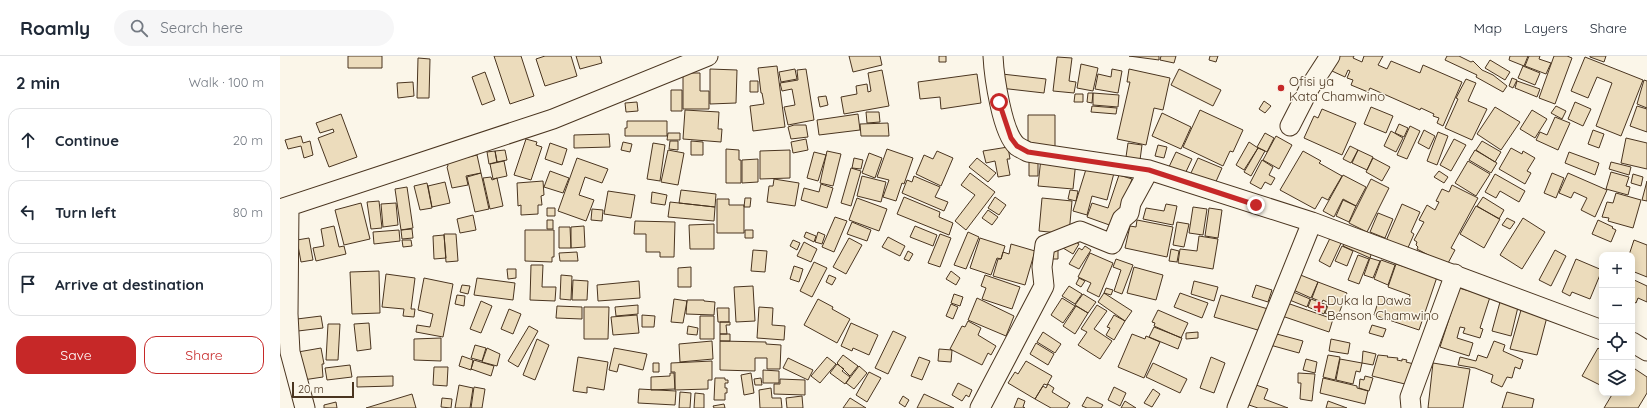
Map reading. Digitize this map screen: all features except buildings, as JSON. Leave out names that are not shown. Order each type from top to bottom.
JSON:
[{"type":"street","points":[[305,408],[290,352],[285,208],[553,119],[708,56]]},
{"type":"street","points":[[993,56],[999,102],[1011,138],[1017,146],[1028,152],[1149,170],[1312,222],[1599,329]]},
{"type":"street","points":[[1290,126],[1310,87],[1330,56]]},
{"type":"street","points":[[980,408],[1044,286],[1042,267],[1045,245],[1080,231],[1112,244],[1122,219],[1129,213],[1131,203],[1149,170]]},
{"type":"street","points":[[1238,408],[1312,222]]},
{"type":"street","points":[[1411,408],[1410,397],[1455,274]]},
{"type":"street","points":[[1635,344],[1647,351]]},
{"type":"place","name":"Ofisi ya Kata Chamwino","points":[[1281,88]]},
{"type":"place","name":"Duka la Dawa Benson Chamwino","points":[[1319,307]]},
{"type":"route","points":[[999,102],[1011,138],[1017,146],[1028,152],[1149,170],[1256,205]]}]
